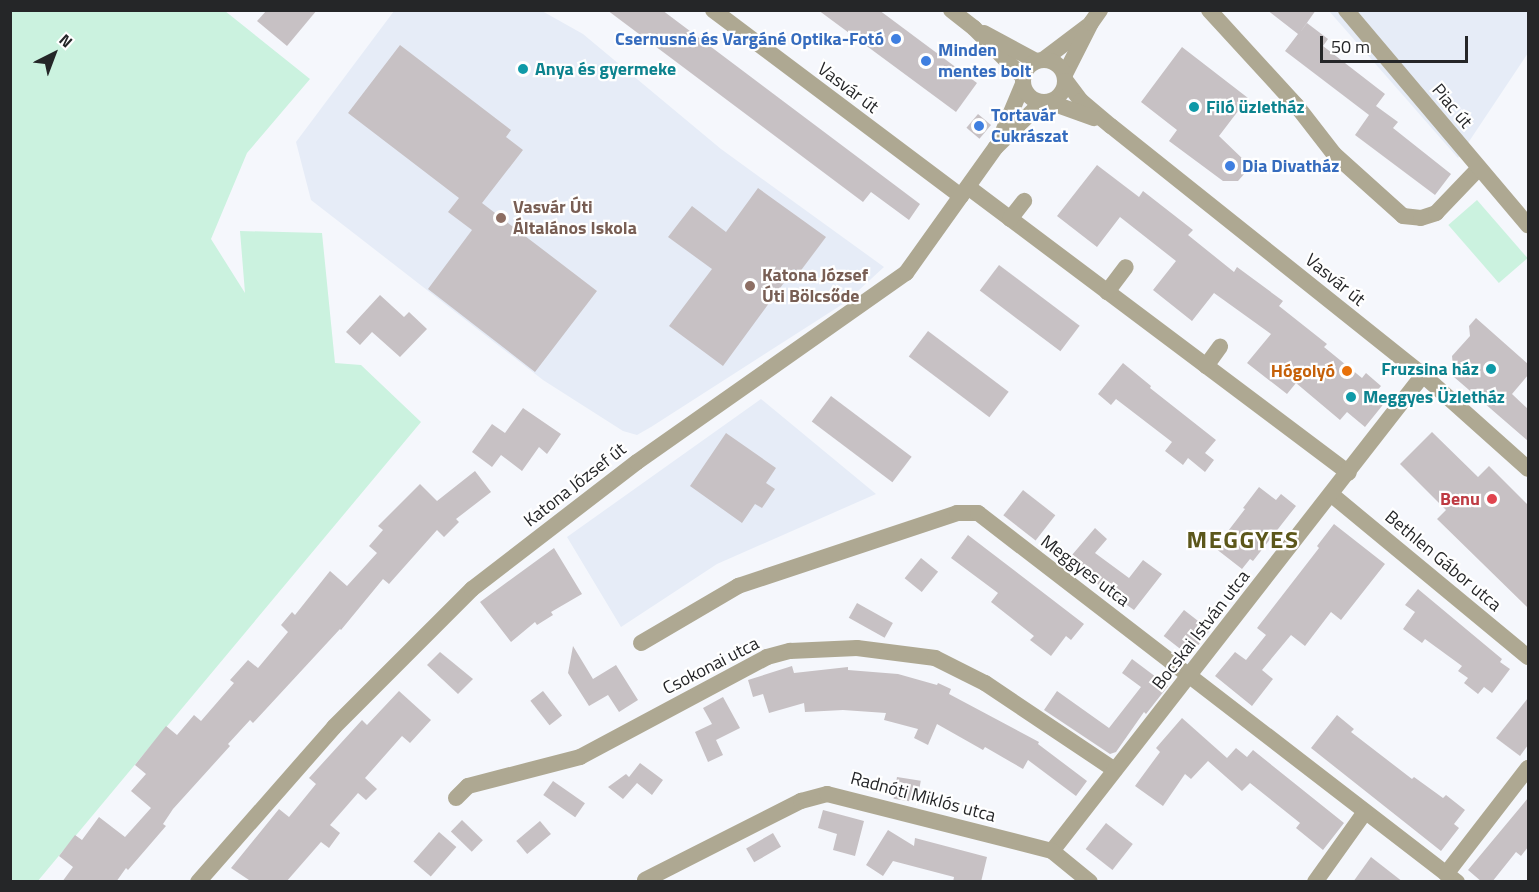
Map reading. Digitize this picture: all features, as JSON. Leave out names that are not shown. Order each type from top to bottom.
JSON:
[{"type":"street","name":"Vasvár út","points":[[713,10],[964,192],[1010,219],[1349,472]]},
{"type":"street","points":[[951,10],[974,28],[1023,81],[1030,97],[1046,102]]},
{"type":"street","points":[[1209,10],[1296,105],[1334,154],[1404,216],[1421,218],[1436,213],[1479,168]]},
{"type":"street","name":"Piac út","points":[[1346,10],[1528,225]]},
{"type":"street","points":[[996,147],[1026,71],[1091,22]]},
{"type":"street","points":[[996,147],[1046,102],[1061,94],[1065,78],[1091,22]]},
{"type":"street","points":[[974,28],[1039,61],[1056,63],[1065,78]]},
{"type":"street","name":"Vasvár út","points":[[1065,78],[1081,101],[1423,375],[1528,470]]},
{"type":"street","name":"Vasvár út","points":[[1046,102],[1111,126]]},
{"type":"street","name":"Katona József út","points":[[198,882],[334,727],[472,589],[637,462],[906,273],[996,147]]},
{"type":"street","points":[[1010,219],[1023,201]]},
{"type":"street","points":[[1107,292],[1126,267]]},
{"type":"street","points":[[1206,366],[1220,347]]},
{"type":"street","name":"Bocskai István utca","points":[[1052,851],[1332,495],[1423,375]]},
{"type":"street","name":"Bethlen Gábor utca","points":[[1332,495],[1528,657]]},
{"type":"street","name":"Meggyes utca","points":[[641,643],[738,586],[957,513],[978,513],[1452,878]]},
{"type":"street","name":"Csokonai utca","points":[[456,798],[468,786],[580,757],[767,657],[790,651],[857,648],[935,658],[985,683],[1115,770]]},
{"type":"street","points":[[1452,878],[1528,768]]},
{"type":"street","name":"Radnóti Miklós utca","points":[[645,880],[801,801],[827,794],[1052,851],[1090,882]]},
{"type":"street","points":[[1316,882],[1365,812]]},
{"type":"shaded area","name":"Vasvár Úti Általános Iskola","points":[[394,11],[542,11],[583,34],[721,149],[884,267],[846,302],[651,427],[637,435],[623,431],[543,380],[311,200],[296,142]]},
{"type":"shaded area","points":[[1329,11],[1528,11],[1528,53],[1458,158]]},
{"type":"shaded area","points":[[761,399],[876,494],[717,564],[621,627],[567,537]]},
{"type":"green space","points":[[10,11],[225,11],[310,79],[247,153],[211,239],[245,293],[240,231],[322,233],[335,363],[361,365],[421,422],[37,882],[10,881]]},
{"type":"green space","points":[[1477,200],[1528,258],[1499,283],[1448,225]]},
{"type":"building","points":[[267,10],[317,10],[287,46],[257,21]]},
{"type":"building","points":[[607,10],[662,10],[920,204],[909,220],[871,192],[863,202]]},
{"type":"building","points":[[818,10],[879,10],[977,83],[956,112]]},
{"type":"building","points":[[1267,10],[1316,10],[1299,34],[1307,23],[1328,39],[1323,46],[1385,94],[1376,106],[1398,122],[1393,128],[1451,174],[1435,195],[1355,135],[1369,115],[1285,51],[1298,34]]},
{"type":"building","name":"Vasvár Úti Általános Iskola","points":[[400,45],[511,130],[506,137],[523,150],[482,203],[597,291],[535,372],[428,289],[472,230],[448,212],[459,198],[348,113]]},
{"type":"building","name":"Filó üzletház","points":[[1182,47],[1248,98],[1219,136],[1246,162],[1245,173],[1238,181],[1223,181],[1169,141],[1177,130],[1141,102]]},
{"type":"building","name":"Tortavár Cukrászat","points":[[978,114],[991,125],[979,139],[966,128]]},
{"type":"building","points":[[1097,165],[1139,197],[1143,191],[1193,230],[1188,235],[1234,272],[1237,267],[1283,301],[1279,306],[1327,344],[1324,347],[1362,378],[1366,373],[1381,386],[1376,392],[1386,401],[1365,427],[1347,412],[1340,420],[1296,383],[1287,394],[1247,363],[1271,334],[1214,293],[1192,321],[1153,290],[1176,261],[1120,217],[1097,247],[1057,216]]},
{"type":"building","points":[[758,188],[826,237],[799,273],[794,269],[723,366],[669,326],[712,269],[668,237],[692,206],[726,232]]},
{"type":"building","points":[[999,265],[1080,326],[1060,351],[980,291]]},
{"type":"building","points":[[380,295],[404,317],[409,312],[427,329],[400,357],[372,332],[360,345],[346,332]]},
{"type":"building","name":"Fruzsina ház","points":[[1476,318],[1528,364],[1528,375],[1512,394],[1528,409],[1528,441],[1454,377],[1452,356],[1470,336],[1469,326]]},
{"type":"building","points":[[928,331],[1009,392],[989,417],[909,357]]},
{"type":"building","points":[[1123,363],[1151,386],[1150,388],[1216,440],[1205,453],[1214,460],[1205,472],[1188,458],[1183,465],[1165,451],[1172,442],[1116,399],[1111,405],[1098,394]]},
{"type":"building","points":[[831,396],[912,457],[892,482],[812,422]]},
{"type":"building","points":[[523,408],[561,434],[547,454],[539,447],[522,471],[501,455],[492,467],[472,452],[492,424],[505,433]]},
{"type":"building","points":[[1432,432],[1478,477],[1489,466],[1528,505],[1528,608],[1437,519],[1446,510],[1400,464]]},
{"type":"building","points":[[726,433],[776,468],[766,483],[775,489],[762,508],[755,504],[742,523],[690,486]]},
{"type":"building","points":[[475,471],[491,492],[456,519],[459,522],[444,537],[437,530],[389,584],[383,579],[341,630],[253,723],[250,720],[228,744],[230,746],[173,809],[163,824],[166,826],[128,870],[126,868],[116,882],[62,882],[73,867],[59,856],[75,835],[82,840],[99,817],[125,837],[151,808],[131,791],[146,774],[135,765],[166,726],[177,735],[194,715],[201,721],[234,683],[230,680],[248,660],[258,668],[288,632],[281,625],[292,612],[295,615],[330,571],[347,586],[377,553],[369,546],[383,530],[378,526],[420,484],[437,501]]},
{"type":"building","points":[[1259,487],[1276,500],[1281,494],[1296,506],[1253,561],[1250,559],[1242,569],[1215,548]]},
{"type":"building","points":[[1023,490],[1055,515],[1036,540],[1003,515]]},
{"type":"building","points":[[1334,524],[1385,564],[1341,620],[1331,612],[1305,646],[1291,635],[1262,670],[1273,679],[1252,706],[1215,676],[1235,652],[1246,660],[1266,635],[1257,628],[1319,548],[1317,546]]},
{"type":"building","points":[[1095,528],[1107,539],[1095,553],[1129,578],[1143,560],[1162,574],[1134,610],[1066,562]]},
{"type":"building","points":[[968,535],[1084,624],[1071,640],[1066,636],[1051,656],[1030,640],[1034,636],[991,602],[998,593],[951,558]]},
{"type":"building","points":[[554,548],[582,594],[551,612],[553,615],[537,625],[535,622],[511,642],[480,602]]},
{"type":"building","points":[[921,558],[938,572],[922,592],[905,578]]},
{"type":"building","points":[[1418,589],[1502,659],[1500,662],[1510,669],[1492,693],[1484,687],[1478,694],[1464,683],[1468,678],[1458,671],[1462,666],[1425,639],[1422,643],[1403,629],[1415,612],[1405,605]]},
{"type":"building","points":[[857,603],[893,623],[885,638],[849,618]]},
{"type":"building","points":[[1184,610],[1210,630],[1190,656],[1164,636]]},
{"type":"building","points":[[573,646],[593,679],[616,665],[638,700],[619,712],[608,695],[589,706],[568,673]]},
{"type":"building","points":[[440,652],[473,679],[458,694],[427,665]]},
{"type":"building","points":[[1132,659],[1168,686],[1146,714],[1144,712],[1116,752],[1110,754],[1044,710],[1057,691],[1109,728],[1141,687],[1122,673]]},
{"type":"building","points":[[792,666],[794,673],[848,667],[848,670],[898,674],[937,685],[938,683],[951,689],[949,694],[1039,742],[1038,744],[1087,781],[1076,796],[1028,760],[1023,769],[985,747],[983,750],[937,724],[928,745],[914,738],[918,729],[884,720],[886,713],[843,710],[805,712],[804,703],[769,713],[763,694],[753,697],[748,680]]},
{"type":"building","points":[[399,691],[431,720],[410,743],[402,736],[365,778],[377,789],[366,800],[358,793],[330,825],[340,833],[329,848],[321,842],[286,882],[252,882],[231,868],[279,809],[289,817],[316,784],[309,778],[362,720],[367,725]]},
{"type":"building","points":[[543,691],[562,715],[549,725],[530,701]]},
{"type":"building","points":[[723,697],[740,728],[716,740],[723,755],[708,762],[695,732],[712,724],[703,708]]},
{"type":"building","points":[[1528,698],[1528,745],[1520,756],[1496,738]]},
{"type":"building","points":[[1337,715],[1354,729],[1351,732],[1412,779],[1414,777],[1443,798],[1446,795],[1465,810],[1454,824],[1459,828],[1441,851],[1311,748]]},
{"type":"building","points":[[1182,718],[1227,758],[1236,748],[1247,757],[1253,750],[1344,823],[1323,850],[1296,828],[1300,823],[1250,783],[1242,791],[1208,761],[1191,779],[1185,774],[1163,806],[1135,786],[1160,752],[1156,748]]},
{"type":"building","points":[[640,763],[663,780],[652,795],[637,783],[623,799],[608,787],[626,774],[629,777]]},
{"type":"building","points":[[897,777],[921,781],[917,802],[894,799]]},
{"type":"building","points":[[553,781],[585,803],[575,817],[543,795]]},
{"type":"building","points":[[1528,798],[1528,847],[1521,856],[1516,852],[1492,882],[1482,882],[1468,870]]},
{"type":"building","points":[[823,810],[864,821],[855,856],[833,850],[837,834],[818,828]]},
{"type":"building","points":[[462,820],[483,840],[472,852],[451,832]]},
{"type":"building","points":[[540,821],[551,834],[527,854],[516,841]]},
{"type":"building","points":[[1106,823],[1133,844],[1112,870],[1086,849]]},
{"type":"building","points":[[888,830],[914,846],[915,838],[987,857],[981,882],[953,882],[954,877],[893,861],[883,876],[866,865]]},
{"type":"building","points":[[439,832],[456,847],[431,877],[413,861]]},
{"type":"building","points":[[773,833],[781,847],[754,862],[746,848]]},
{"type":"building","points":[[1371,857],[1403,882],[1353,882]]},
{"type":"place","name":"Csernusné és Vargáné Optika-Fotó","points":[[896,39]]},
{"type":"place","name":"Minden mentes bolt","points":[[926,61]]},
{"type":"place","name":"Anya és gyermeke","points":[[523,69]]},
{"type":"place","name":"Filó üzletház","points":[[1194,107]]},
{"type":"place","name":"Tortavár Cukrászat","points":[[979,126]]},
{"type":"place","name":"Dia Divatház","points":[[1230,166]]},
{"type":"place","name":"Vasvár Úti Általános Iskola","points":[[501,218]]},
{"type":"place","name":"Katona József Úti Bölcsőde","points":[[750,286]]},
{"type":"place","name":"Fruzsina ház","points":[[1491,369]]},
{"type":"place","name":"Hógolyó","points":[[1347,371]]},
{"type":"place","name":"Meggyes Üzletház","points":[[1351,397]]},
{"type":"place","name":"Benu","points":[[1492,499]]},
{"type":"district","name":"MEGGYES","points":[[1243,540]]}]
